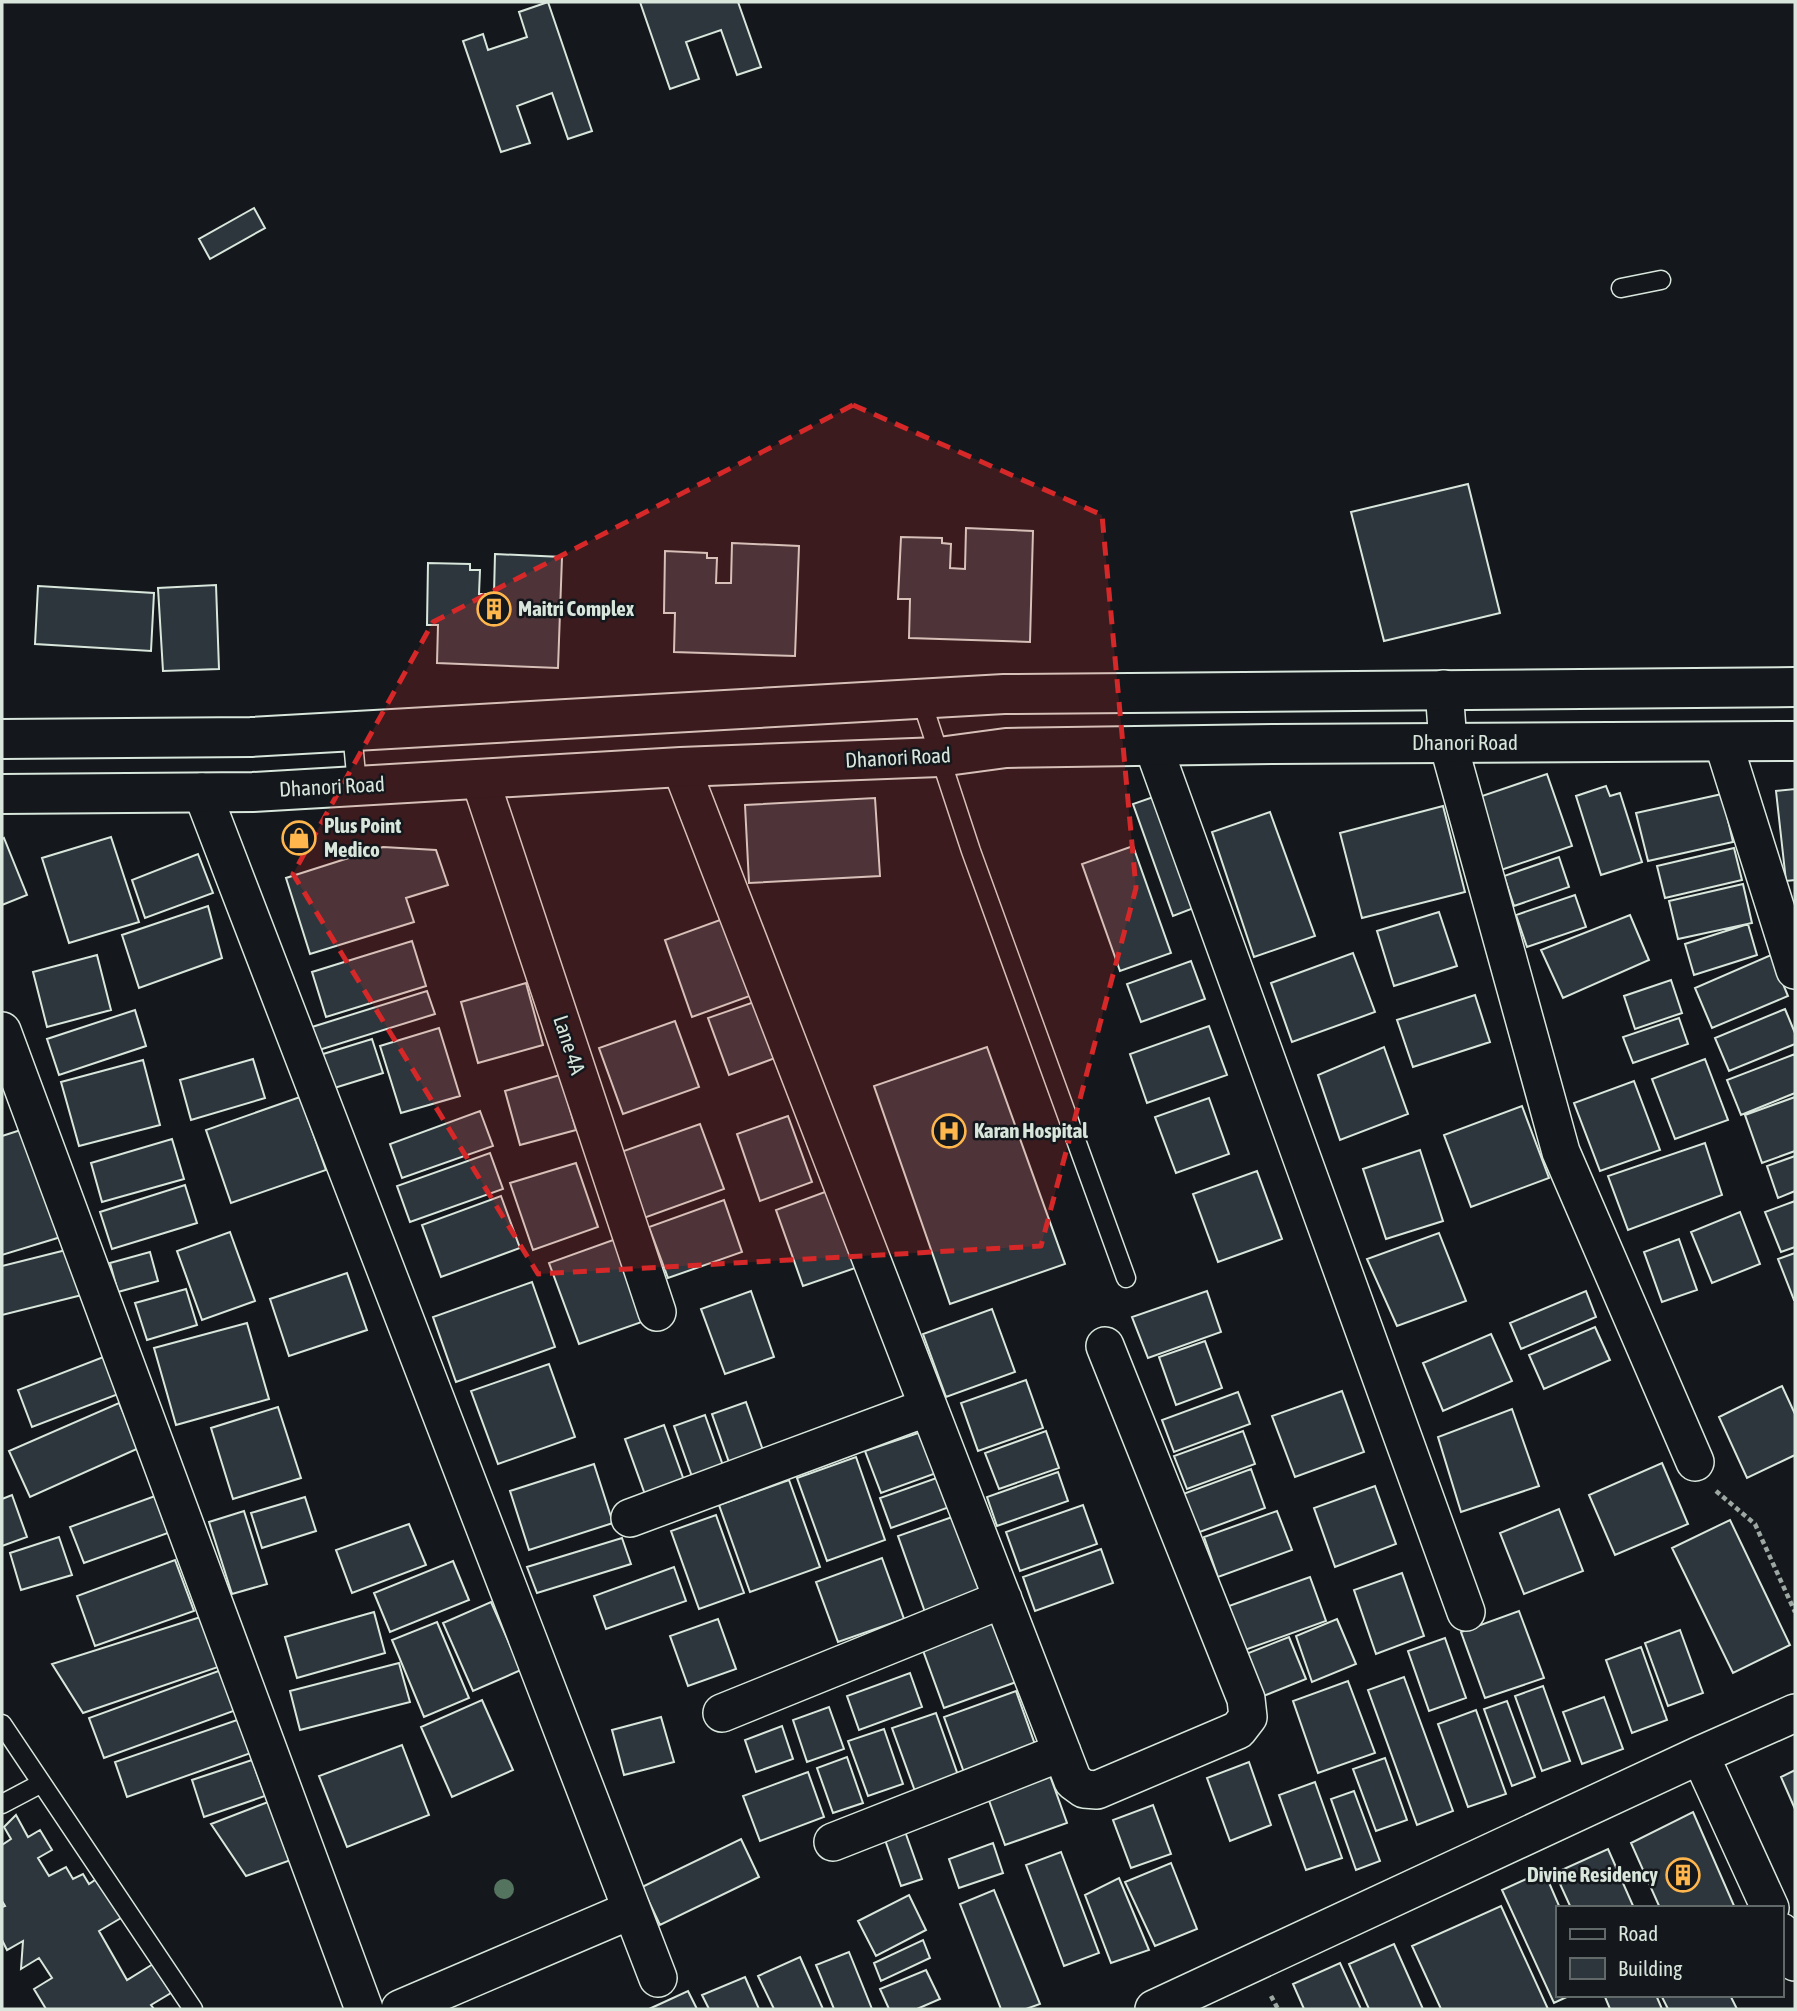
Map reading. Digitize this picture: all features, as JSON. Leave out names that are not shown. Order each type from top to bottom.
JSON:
[{"type":"main road","points":[[2,739],[251,737],[1004,694],[1795,687]]},
{"type":"main road","points":[[97,738],[98,793]]},
{"type":"main road","name":"Dhanori Road","points":[[2,794],[253,792],[681,767],[939,757],[1006,748],[1795,741]]},
{"type":"street","points":[[1444,689],[1448,743],[1561,1152],[1695,1462]]},
{"type":"street","points":[[1723,742],[1795,970]]},
{"type":"street","points":[[1153,746],[1466,1612]]},
{"type":"street","points":[[681,767],[1073,1781],[1084,1789],[1097,1790],[1238,1730],[1248,1717],[1246,1699],[1105,1346]]},
{"type":"street","name":"Lane 4A","points":[[480,779],[657,1312]]},
{"type":"street","points":[[202,792],[658,1978]]},
{"type":"street","points":[[2,1031],[364,2009]]},
{"type":"street","points":[[630,1518],[928,1407]]},
{"type":"street","points":[[722,1713],[1003,1599]]},
{"type":"street","points":[[1154,2009],[1795,1713]]},
{"type":"street","points":[[833,1842],[1062,1752]]},
{"type":"street","points":[[1700,1755],[1769,1906]]},
{"type":"street","points":[[400,2009],[631,1910]]},
{"type":"street","points":[[1783,1936],[1795,1962]]},
{"type":"lane","points":[[1621,288],[1661,280]]},
{"type":"lane","points":[[921,699],[939,757],[1126,1278]]},
{"type":"lane","points":[[352,732],[357,786]]},
{"type":"lane","points":[[2,1724],[193,2009]]},
{"type":"lane","points":[[2,1804],[40,1784]]},
{"type":"path","points":[[1695,1462],[1719,1495],[1755,1524],[1795,1612]]},
{"type":"highlighted area","points":[[853,405],[1102,515],[1136,888],[1041,1246],[538,1274],[293,874],[433,622]]},
{"type":"building","points":[[548,2],[592,131],[568,139],[552,93],[517,106],[530,143],[501,152],[463,41],[483,34],[488,50],[527,37],[519,12]]},
{"type":"building","points":[[640,2],[738,2],[761,67],[737,75],[721,30],[686,42],[699,79],[670,89]]},
{"type":"building","points":[[254,208],[265,228],[210,259],[199,239]]},
{"type":"building","points":[[1468,484],[1500,613],[1384,641],[1351,512]]},
{"type":"building","points":[[966,528],[1033,531],[1030,642],[909,638],[910,599],[898,599],[901,537],[942,538],[942,543],[951,544],[950,568],[965,569]]},
{"type":"building","points":[[732,543],[799,546],[795,656],[674,652],[675,613],[664,613],[665,551],[707,553],[707,558],[717,558],[716,583],[731,583]]},
{"type":"building","name":"Maitri Complex","points":[[495,554],[562,557],[558,668],[437,663],[438,625],[427,625],[428,563],[470,564],[470,570],[480,570],[479,594],[494,594]]},
{"type":"building","points":[[216,585],[219,669],[163,671],[158,588]]},
{"type":"building","points":[[38,586],[154,593],[151,651],[35,644]]},
{"type":"building","points":[[1547,774],[1572,846],[1501,870],[1476,798]]},
{"type":"building","points":[[1606,786],[1610,796],[1620,793],[1642,862],[1601,875],[1576,796]]},
{"type":"building","points":[[1795,789],[1795,880],[1786,881],[1776,791]]},
{"type":"building","points":[[1722,794],[1733,842],[1648,861],[1636,813]]},
{"type":"building","points":[[1159,795],[1199,906],[1173,916],[1133,804]]},
{"type":"building","points":[[875,798],[880,876],[749,883],[745,805]]},
{"type":"building","points":[[1443,806],[1465,892],[1362,918],[1340,833]]},
{"type":"building","points":[[1270,812],[1315,936],[1254,957],[1212,832]]},
{"type":"building","points":[[111,837],[139,922],[69,943],[42,858]]},
{"type":"building","points":[[4,838],[27,895],[2,905],[2,839]]},
{"type":"building","points":[[1133,846],[1171,953],[1120,971],[1082,864]]},
{"type":"building","points":[[383,847],[436,850],[448,885],[406,898],[414,922],[310,954],[286,878]]},
{"type":"building","points":[[1734,848],[1742,880],[1665,898],[1657,866]]},
{"type":"building","points":[[198,854],[213,893],[145,918],[132,880]]},
{"type":"building","points":[[1559,857],[1569,887],[1514,906],[1504,876]]},
{"type":"building","points":[[1743,884],[1752,923],[1678,939],[1669,901]]},
{"type":"building","points":[[1575,895],[1586,927],[1527,947],[1516,915]]},
{"type":"building","points":[[208,906],[222,958],[139,988],[122,935]]},
{"type":"building","points":[[1439,912],[1457,966],[1394,986],[1377,931]]},
{"type":"building","points":[[1630,915],[1649,960],[1563,998],[1541,950]]},
{"type":"building","points":[[731,916],[758,993],[692,1017],[665,940]]},
{"type":"building","points":[[1748,924],[1757,955],[1694,975],[1685,944]]},
{"type":"building","points":[[412,941],[426,986],[326,1017],[312,972]]},
{"type":"building","points":[[1353,953],[1375,1012],[1292,1042],[1271,983]]},
{"type":"building","points":[[97,955],[111,1010],[47,1027],[33,972]]},
{"type":"building","points":[[1771,955],[1788,996],[1712,1028],[1695,988]]},
{"type":"building","points":[[1191,961],[1205,999],[1141,1022],[1127,984]]},
{"type":"building","points":[[1671,980],[1682,1013],[1635,1029],[1624,996]]},
{"type":"building","points":[[526,983],[543,1045],[478,1063],[461,1002]]},
{"type":"building","points":[[427,991],[435,1014],[319,1050],[312,1027]]},
{"type":"building","points":[[1475,995],[1490,1042],[1413,1067],[1397,1020]]},
{"type":"building","points":[[757,1001],[778,1057],[729,1075],[708,1018]]},
{"type":"building","points":[[1785,1009],[1795,1033],[1795,1044],[1729,1071],[1715,1038]]},
{"type":"building","points":[[135,1010],[146,1046],[59,1075],[47,1039]]},
{"type":"building","points":[[1679,1018],[1688,1044],[1633,1063],[1623,1037]]},
{"type":"building","points":[[675,1021],[699,1087],[623,1114],[599,1048]]},
{"type":"building","points":[[1209,1026],[1227,1075],[1147,1103],[1130,1054]]},
{"type":"building","points":[[439,1028],[460,1096],[401,1113],[380,1046]]},
{"type":"building","points":[[372,1039],[383,1073],[331,1089],[320,1055]]},
{"type":"building","points":[[987,1047],[1065,1264],[950,1304],[874,1086]]},
{"type":"building","points":[[1384,1047],[1408,1114],[1340,1140],[1318,1075]]},
{"type":"building","points":[[1795,1054],[1795,1093],[1741,1115],[1727,1080]]},
{"type":"building","points":[[253,1059],[265,1098],[191,1120],[180,1080]]},
{"type":"building","points":[[1705,1059],[1728,1120],[1675,1139],[1652,1079]]},
{"type":"building","points":[[143,1060],[160,1125],[79,1146],[61,1082]]},
{"type":"building","points":[[560,1075],[576,1130],[520,1145],[505,1091]]},
{"type":"building","points":[[1634,1081],[1660,1150],[1600,1171],[1574,1103]]},
{"type":"building","points":[[300,1097],[326,1170],[231,1203],[206,1130]]},
{"type":"building","points":[[1795,1097],[1795,1151],[1762,1163],[1745,1115]]},
{"type":"building","points":[[1209,1098],[1229,1154],[1176,1173],[1155,1117]]},
{"type":"building","points":[[1522,1106],[1549,1178],[1471,1207],[1444,1135]]},
{"type":"building","points":[[480,1111],[493,1146],[402,1178],[390,1144]]},
{"type":"building","points":[[788,1116],[812,1182],[760,1201],[737,1134]]},
{"type":"building","points":[[700,1124],[724,1189],[641,1219],[618,1153]]},
{"type":"building","points":[[30,1127],[64,1236],[2,1255],[2,1136]]},
{"type":"building","points":[[172,1139],[184,1179],[102,1202],[91,1163]]},
{"type":"building","points":[[1705,1143],[1722,1195],[1628,1230],[1608,1176]]},
{"type":"building","points":[[1420,1150],[1443,1221],[1386,1239],[1363,1169]]},
{"type":"building","points":[[490,1153],[503,1189],[410,1222],[397,1186]]},
{"type":"building","points":[[1795,1156],[1795,1191],[1778,1198],[1767,1166]]},
{"type":"building","points":[[576,1163],[598,1227],[533,1250],[510,1183]]},
{"type":"building","points":[[1257,1171],[1282,1239],[1218,1262],[1193,1194]]},
{"type":"building","points":[[185,1185],[197,1223],[112,1249],[100,1212]]},
{"type":"building","points":[[833,1189],[861,1266],[803,1286],[776,1210]]},
{"type":"building","points":[[501,1196],[520,1248],[441,1277],[422,1225]]},
{"type":"building","points":[[724,1200],[742,1252],[668,1278],[649,1227]]},
{"type":"building","points":[[1795,1201],[1795,1247],[1781,1252],[1765,1212]]},
{"type":"building","points":[[1740,1212],[1760,1264],[1712,1283],[1691,1232]]},
{"type":"building","points":[[230,1232],[255,1301],[202,1320],[177,1251]]},
{"type":"building","points":[[1439,1233],[1466,1301],[1397,1326],[1367,1259]]},
{"type":"building","points":[[627,1235],[656,1317],[579,1344],[549,1263]]},
{"type":"building","points":[[1679,1239],[1697,1290],[1662,1302],[1644,1252]]},
{"type":"building","points":[[74,1248],[86,1294],[2,1315],[2,1266]]},
{"type":"building","points":[[150,1252],[158,1281],[118,1292],[110,1263]]},
{"type":"building","points":[[1795,1253],[1795,1300],[1794,1300],[1778,1259]]},
{"type":"building","points":[[347,1273],[367,1330],[289,1356],[270,1299]]},
{"type":"building","points":[[532,1282],[555,1347],[456,1382],[433,1317]]},
{"type":"building","points":[[186,1289],[197,1325],[147,1340],[135,1303]]},
{"type":"building","points":[[751,1291],[774,1357],[725,1374],[701,1309]]},
{"type":"building","points":[[1207,1291],[1221,1332],[1148,1358],[1132,1317]]},
{"type":"building","points":[[1586,1291],[1596,1317],[1521,1349],[1510,1323]]},
{"type":"building","points":[[992,1309],[1015,1372],[946,1397],[923,1334]]},
{"type":"building","points":[[247,1323],[269,1399],[176,1425],[154,1348]]},
{"type":"building","points":[[1595,1327],[1610,1360],[1544,1389],[1529,1355]]},
{"type":"building","points":[[1491,1334],[1512,1381],[1443,1411],[1423,1363]]},
{"type":"building","points":[[1205,1341],[1222,1388],[1176,1405],[1159,1357]]},
{"type":"building","points":[[106,1356],[121,1393],[32,1427],[18,1390]]},
{"type":"building","points":[[549,1364],[575,1437],[498,1464],[471,1391]]},
{"type":"building","points":[[1026,1380],[1043,1428],[978,1451],[961,1403]]},
{"type":"building","points":[[1782,1386],[1795,1414],[1795,1455],[1747,1478],[1719,1417]]},
{"type":"building","points":[[1342,1391],[1364,1452],[1295,1477],[1272,1416]]},
{"type":"building","points":[[1238,1392],[1250,1424],[1174,1452],[1162,1420]]},
{"type":"building","points":[[746,1402],[765,1456],[731,1468],[712,1414]]},
{"type":"building","points":[[119,1403],[139,1448],[30,1497],[9,1451]]},
{"type":"building","points":[[278,1407],[301,1478],[233,1499],[211,1428]]},
{"type":"building","points":[[1512,1409],[1539,1486],[1461,1512],[1438,1437]]},
{"type":"building","points":[[705,1415],[726,1474],[695,1485],[674,1426]]},
{"type":"building","points":[[664,1425],[686,1486],[647,1500],[625,1439]]},
{"type":"building","points":[[927,1430],[942,1471],[881,1493],[865,1451]]},
{"type":"building","points":[[1046,1431],[1059,1468],[999,1489],[985,1453]]},
{"type":"building","points":[[1243,1431],[1255,1464],[1187,1489],[1174,1456]]},
{"type":"building","points":[[856,1457],[885,1540],[827,1561],[797,1478]]},
{"type":"building","points":[[1662,1463],[1688,1524],[1615,1555],[1589,1495]]},
{"type":"building","points":[[594,1464],[613,1523],[529,1550],[510,1491]]},
{"type":"building","points":[[1251,1469],[1265,1508],[1197,1533],[1183,1494]]},
{"type":"building","points":[[1058,1472],[1068,1501],[997,1526],[987,1497]]},
{"type":"building","points":[[945,1475],[955,1505],[891,1528],[880,1498]]},
{"type":"building","points":[[789,1480],[820,1567],[750,1592],[719,1505]]},
{"type":"building","points":[[1375,1486],[1396,1544],[1335,1567],[1314,1508]]},
{"type":"building","points":[[12,1495],[27,1537],[2,1546],[2,1499]]},
{"type":"building","points":[[155,1496],[168,1533],[84,1563],[70,1527]]},
{"type":"building","points":[[305,1497],[316,1531],[262,1548],[251,1513]]},
{"type":"building","points":[[1083,1505],[1097,1544],[1020,1571],[1006,1532]]},
{"type":"building","points":[[1559,1509],[1583,1571],[1524,1594],[1500,1533]]},
{"type":"building","points":[[244,1511],[267,1584],[232,1594],[209,1522]]},
{"type":"building","points":[[1277,1511],[1292,1550],[1218,1577],[1204,1537]]},
{"type":"building","points":[[716,1515],[744,1593],[699,1609],[671,1531]]},
{"type":"building","points":[[955,1516],[983,1594],[926,1615],[898,1536]]},
{"type":"building","points":[[1730,1520],[1790,1645],[1733,1673],[1672,1548]]},
{"type":"building","points":[[409,1524],[426,1565],[352,1593],[336,1550]]},
{"type":"building","points":[[59,1537],[72,1575],[21,1590],[10,1553]]},
{"type":"building","points":[[622,1538],[631,1564],[537,1593],[527,1567]]},
{"type":"building","points":[[1101,1549],[1113,1583],[1035,1611],[1023,1577]]},
{"type":"building","points":[[882,1558],[904,1619],[838,1642],[816,1582]]},
{"type":"building","points":[[175,1560],[194,1611],[95,1646],[77,1596]]},
{"type":"building","points":[[453,1561],[469,1600],[390,1632],[374,1593]]},
{"type":"building","points":[[674,1567],[686,1601],[606,1629],[594,1596]]},
{"type":"building","points":[[1402,1573],[1424,1636],[1376,1654],[1354,1590]]},
{"type":"building","points":[[1310,1577],[1326,1621],[1242,1651],[1226,1607]]},
{"type":"building","points":[[491,1602],[521,1670],[473,1691],[443,1623]]},
{"type":"building","points":[[1519,1611],[1544,1678],[1485,1698],[1461,1632]]},
{"type":"building","points":[[374,1612],[385,1653],[297,1678],[285,1637]]},
{"type":"building","points":[[210,1614],[227,1664],[83,1713],[52,1664]]},
{"type":"building","points":[[996,1618],[1019,1681],[944,1708],[921,1645]]},
{"type":"building","points":[[718,1619],[736,1669],[688,1686],[670,1636]]},
{"type":"building","points":[[1337,1619],[1356,1664],[1312,1682],[1296,1636]]},
{"type":"building","points":[[437,1622],[469,1698],[424,1717],[392,1640]]},
{"type":"building","points":[[1680,1630],[1703,1693],[1668,1706],[1645,1643]]},
{"type":"building","points":[[1289,1637],[1306,1679],[1261,1697],[1246,1654]]},
{"type":"building","points":[[1445,1638],[1466,1698],[1429,1711],[1408,1651]]},
{"type":"building","points":[[1641,1647],[1667,1720],[1632,1733],[1606,1660]]},
{"type":"building","points":[[399,1663],[410,1702],[300,1730],[290,1691]]},
{"type":"building","points":[[224,1669],[239,1709],[104,1758],[89,1718]]},
{"type":"building","points":[[910,1673],[922,1707],[859,1730],[847,1696]]},
{"type":"building","points":[[1404,1677],[1453,1811],[1417,1825],[1368,1690]]},
{"type":"building","points":[[1348,1681],[1375,1753],[1318,1773],[1293,1701]]},
{"type":"building","points":[[1543,1686],[1570,1761],[1542,1771],[1515,1696]]},
{"type":"building","points":[[1016,1691],[1038,1753],[966,1778],[944,1717]]},
{"type":"building","points":[[1604,1697],[1623,1749],[1582,1764],[1563,1712]]},
{"type":"building","points":[[482,1700],[513,1770],[452,1797],[421,1727]]},
{"type":"building","points":[[1507,1701],[1535,1777],[1512,1786],[1484,1709]]},
{"type":"building","points":[[829,1707],[844,1749],[807,1762],[793,1720]]},
{"type":"building","points":[[1476,1710],[1506,1794],[1468,1807],[1438,1724]]},
{"type":"building","points":[[936,1713],[959,1778],[916,1794],[892,1728]]},
{"type":"building","points":[[661,1717],[674,1762],[624,1775],[612,1730]]},
{"type":"building","points":[[240,1719],[251,1753],[127,1797],[115,1762]]},
{"type":"building","points":[[782,1726],[793,1759],[756,1772],[745,1740]]},
{"type":"building","points":[[884,1729],[903,1784],[868,1796],[848,1741]]},
{"type":"building","points":[[402,1745],[429,1815],[347,1847],[319,1776]]},
{"type":"building","points":[[847,1757],[863,1803],[833,1813],[817,1768]]},
{"type":"building","points":[[1385,1758],[1407,1820],[1376,1831],[1353,1769]]},
{"type":"building","points":[[252,1760],[265,1796],[204,1817],[192,1780]]},
{"type":"building","points":[[1249,1762],[1271,1825],[1230,1841],[1207,1778]]},
{"type":"building","points":[[1048,1770],[1067,1823],[1005,1845],[986,1792]]},
{"type":"building","points":[[1795,1770],[1795,1809],[1781,1777]]},
{"type":"building","points":[[808,1772],[824,1817],[760,1841],[743,1796]]},
{"type":"building","points":[[1315,1782],[1342,1858],[1306,1870],[1279,1795]]},
{"type":"building","points":[[1354,1791],[1380,1861],[1356,1870],[1331,1799]]},
{"type":"building","points":[[268,1802],[291,1860],[246,1876],[211,1824]]},
{"type":"building","points":[[1153,1805],[1171,1854],[1131,1868],[1113,1820]]},
{"type":"building","name":"Divine Residency","points":[[1693,1812],[1734,1906],[1659,1906],[1631,1843]]},
{"type":"building","points":[[16,1815],[28,1837],[40,1830],[52,1850],[38,1858],[49,1876],[66,1867],[73,1879],[83,1874],[89,1884],[98,1878],[121,1918],[99,1931],[127,1980],[153,1964],[171,1993],[151,2005],[154,2009],[46,2009],[34,1989],[52,1978],[39,1958],[21,1969],[23,1941],[7,1950],[2,1940],[2,1907],[5,1906],[2,1901],[2,1845],[11,1839],[4,1827]]},
{"type":"building","points":[[902,1823],[922,1879],[901,1886],[882,1831]]},
{"type":"building","points":[[741,1839],[759,1877],[660,1925],[642,1887]]},
{"type":"building","points":[[993,1843],[1003,1873],[959,1888],[949,1859]]},
{"type":"building","points":[[1608,1849],[1633,1906],[1570,1906],[1555,1873]]},
{"type":"building","points":[[1061,1852],[1099,1953],[1064,1966],[1026,1865]]},
{"type":"building","points":[[1171,1863],[1197,1929],[1155,1946],[1125,1882]]},
{"type":"building","points":[[1544,1871],[1559,1906],[1556,1906],[1556,1997],[1567,1997],[1554,2003],[1502,1890]]},
{"type":"building","points":[[1119,1878],[1149,1950],[1111,1963],[1085,1895]]},
{"type":"building","points":[[994,1890],[1040,2004],[1026,2009],[1001,2009],[960,1904]]},
{"type":"building","points":[[909,1895],[926,1930],[876,1956],[858,1921]]},
{"type":"building","points":[[1501,1906],[1548,2009],[1441,2009],[1412,1946]]},
{"type":"building","points":[[923,1940],[930,1958],[881,1981],[874,1963]]},
{"type":"building","points":[[1394,1944],[1423,2009],[1369,2009],[1349,1964]]},
{"type":"building","points":[[849,1952],[872,2009],[834,2009],[816,1965]]},
{"type":"building","points":[[800,1957],[823,2009],[774,2009],[758,1976]]},
{"type":"building","points":[[1340,1963],[1361,2009],[1304,2009],[1293,1984]]},
{"type":"building","points":[[926,1970],[940,1999],[917,2009],[889,2009],[880,1989]]},
{"type":"building","points":[[745,1977],[759,2009],[709,2009],[702,1995]]},
{"type":"building","points":[[688,1991],[697,2009],[649,2009]]},
{"type":"building","points":[[1605,1997],[1657,1997],[1662,2009],[1610,2009]]},
{"type":"building","points":[[1662,1997],[1731,1997],[1737,2009],[1668,2009]]},
{"type":"place","name":"Maitri Complex","points":[[494,609]]},
{"type":"place","name":"Plus Point Medico","points":[[299,838]]},
{"type":"place","name":"Karan Hospital","points":[[949,1131]]},
{"type":"place","name":"Divine Residency","points":[[1683,1875]]}]
